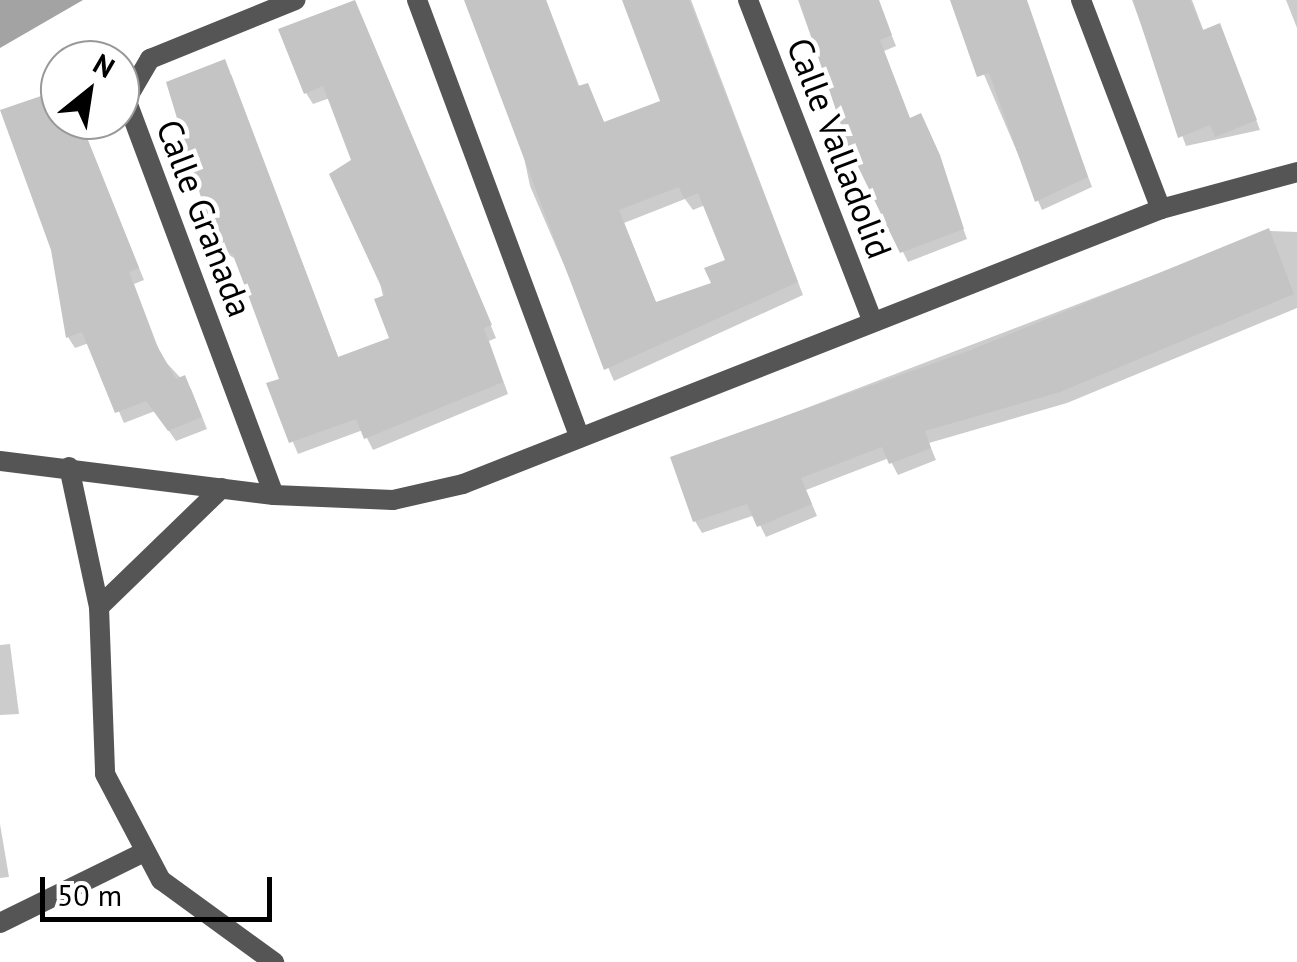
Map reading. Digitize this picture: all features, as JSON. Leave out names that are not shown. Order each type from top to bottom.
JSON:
[{"type":"street","name":"Calle Granada","points":[[274,496],[126,100],[150,59],[295,0]]},
{"type":"street","points":[[417,0],[580,438]]},
{"type":"street","name":"Calle Valladolid","points":[[748,0],[872,320]]},
{"type":"street","points":[[1081,0],[1161,209]]},
{"type":"street","points":[[0,461],[274,496],[392,500],[580,438],[1161,209],[1297,172]]},
{"type":"street","points":[[69,468],[99,607],[106,774],[140,854],[160,880],[274,962]]},
{"type":"street","points":[[99,607],[222,488]]},
{"type":"street","points":[[0,923],[140,854]]},
{"type":"shaded area","points":[[0,0],[83,0],[0,48]]},
{"type":"building","points":[[355,0],[492,325],[484,328],[503,382],[364,439],[356,419],[289,443],[266,383],[279,379],[233,254],[217,250],[166,82],[225,59],[338,357],[389,338],[374,299],[385,295],[329,174],[351,160],[323,86],[304,94],[278,29]]},
{"type":"building","points":[[464,0],[546,0],[578,86],[588,83],[604,122],[660,101],[622,0],[689,0],[798,282],[604,370]],"holes":[[[679,187],[684,199],[698,193],[725,260],[704,268],[711,283],[656,302],[619,210]]]},
{"type":"building","points":[[799,0],[879,0],[892,35],[880,40],[910,118],[921,113],[940,155],[964,229],[900,253],[848,146]]},
{"type":"building","points":[[950,0],[1027,0],[1088,177],[1035,202],[989,73],[977,77]]},
{"type":"building","points":[[1133,0],[1190,0],[1203,30],[1220,23],[1257,120],[1215,137],[1210,125],[1178,138]]},
{"type":"building","points":[[40,96],[40,140],[88,140],[139,268],[129,272],[156,344],[176,379],[185,375],[202,417],[168,431],[146,401],[115,413],[82,332],[66,338],[51,250],[0,110]]},
{"type":"building","points":[[1269,228],[1294,294],[1060,392],[925,431],[931,448],[889,464],[882,447],[801,478],[812,504],[757,527],[747,504],[693,522],[670,457],[971,350]]}]
